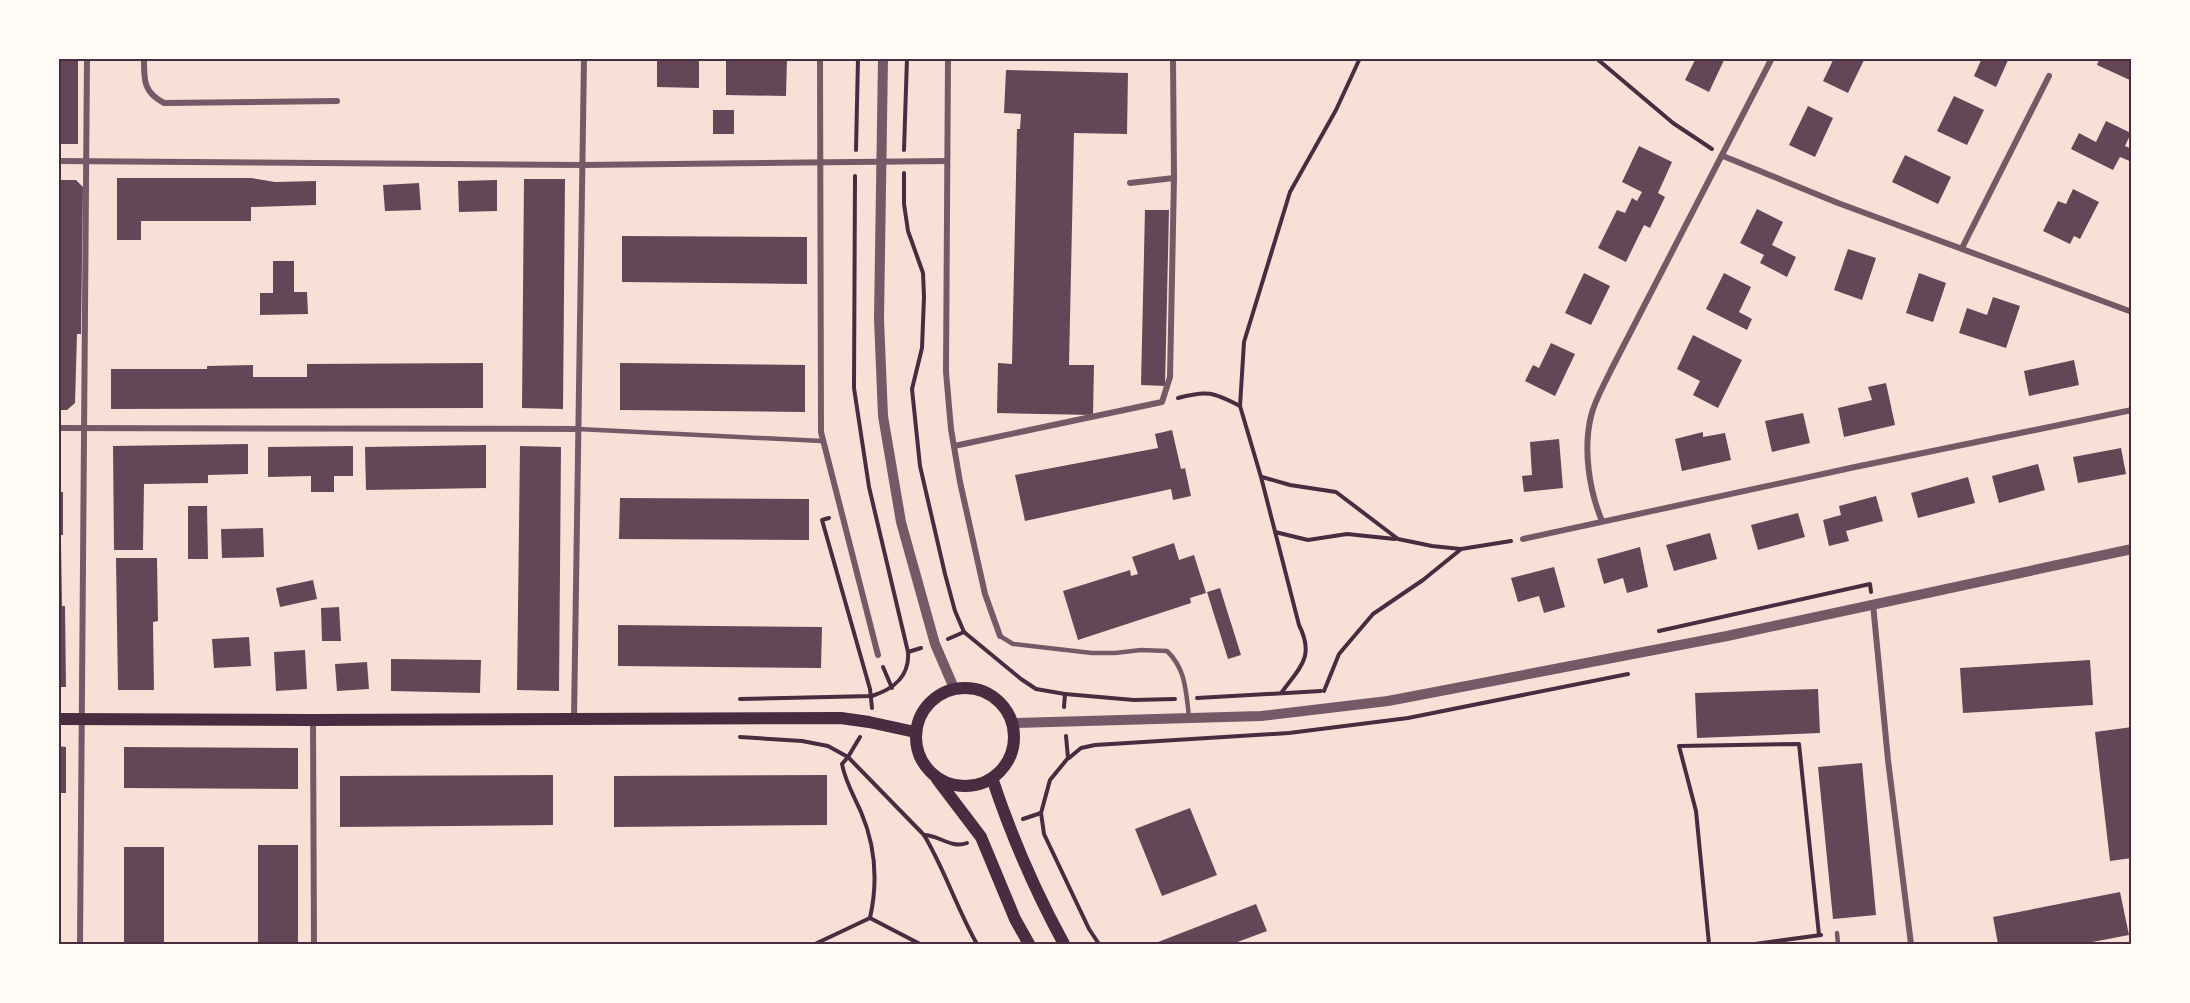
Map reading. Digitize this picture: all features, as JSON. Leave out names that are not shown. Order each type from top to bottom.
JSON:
[{"type":"main road","points":[[934,776],[957,786],[975,784],[992,778],[1009,759],[1013,741],[1012,723],[1007,711],[989,694],[966,687],[954,688],[942,693],[924,709],[915,732],[916,744],[919,756],[926,767],[981,837],[1015,919],[1029,945]]},
{"type":"main road","points":[[58,718],[314,720],[841,718],[915,732]]},
{"type":"main road","points":[[992,778],[1008,825],[1048,916],[1064,945]]},
{"type":"street","points":[[80,945],[87,58]]},
{"type":"street","points":[[144,58],[144,79],[147,90],[154,98],[164,103],[337,101]]},
{"type":"street","points":[[574,720],[584,58]]},
{"type":"street","points":[[820,58],[822,441],[878,655]]},
{"type":"street","points":[[883,58],[879,319],[883,416],[901,522],[935,644],[954,688]]},
{"type":"street","points":[[948,58],[945,372],[954,446],[972,544],[985,594],[1000,636]]},
{"type":"street","points":[[954,446],[1162,402],[1170,377],[1174,178],[1173,58]]},
{"type":"street","points":[[1602,521],[1593,493],[1588,456],[1588,430],[1591,414],[1611,370],[1773,58]]},
{"type":"street","points":[[1962,248],[2049,76]]},
{"type":"street","points":[[1723,156],[1838,203],[2132,312]]},
{"type":"street","points":[[58,161],[583,165],[946,161]]},
{"type":"street","points":[[1131,183],[1174,178]]},
{"type":"street","points":[[1522,539],[2132,410]]},
{"type":"street","points":[[58,428],[578,429]]},
{"type":"street","points":[[1012,723],[1262,716],[1388,701],[1727,636],[2132,549]]},
{"type":"street","points":[[1873,604],[1888,760],[1911,945]]},
{"type":"street","points":[[314,720],[314,945]]},
{"type":"lane","points":[[578,429],[822,441]]},
{"type":"lane","points":[[1000,636],[1012,644],[1092,653],[1167,651],[1182,674],[1188,717]]},
{"type":"lane","points":[[1837,933],[1838,945]]},
{"type":"path","points":[[855,162],[858,58]]},
{"type":"path","points":[[907,58],[904,204],[908,231],[923,273],[924,297],[922,348],[912,389],[920,466],[945,574],[964,632],[1020,679],[1036,689],[1065,694],[1134,700],[1332,690]]},
{"type":"path","points":[[1282,693],[1306,658],[1304,636],[1299,625],[1240,405],[1244,342],[1290,192],[1336,110],[1360,58]]},
{"type":"path","points":[[1596,58],[1673,123],[1723,156]]},
{"type":"path","points":[[1162,402],[1200,392],[1219,395],[1240,405]]},
{"type":"path","points":[[1261,477],[1290,485],[1336,492],[1398,539]]},
{"type":"path","points":[[841,515],[822,520],[872,696],[869,722],[842,764],[844,775],[863,816],[876,867],[875,895],[870,918]]},
{"type":"path","points":[[1275,532],[1308,540],[1347,534],[1461,549],[1522,539]]},
{"type":"path","points":[[1324,691],[1339,654],[1373,614],[1423,580],[1461,549]]},
{"type":"path","points":[[1650,633],[1870,584],[1873,604]]},
{"type":"path","points":[[872,696],[892,688],[899,682],[907,666],[908,652],[964,632]]},
{"type":"path","points":[[878,655],[892,688]]},
{"type":"path","points":[[1065,694],[1064,721],[1068,758],[1050,780],[1041,813],[1044,834],[1089,929],[1099,945]]},
{"type":"path","points":[[1708,945],[1696,811],[1679,746],[1799,744],[1819,936],[1755,945]]},
{"type":"path","points":[[848,757],[924,836],[977,945]]},
{"type":"path","points":[[1008,825],[1041,813]]},
{"type":"path","points":[[924,836],[961,845],[981,837]]},
{"type":"path","points":[[815,945],[870,918]]},
{"type":"path","points":[[870,918],[920,945]]},
{"type":"building","points":[[58,58],[78,58],[78,144],[58,144]]},
{"type":"building","points":[[657,58],[699,58],[699,88],[657,87]]},
{"type":"building","points":[[726,58],[787,58],[786,96],[726,95]]},
{"type":"building","points":[[1696,58],[1725,58],[1709,92],[1685,80]]},
{"type":"building","points":[[1834,58],[1865,58],[1848,93],[1823,81]]},
{"type":"building","points":[[1982,58],[2009,58],[1996,87],[1974,76]]},
{"type":"building","points":[[2100,58],[2132,58],[2132,81],[2097,65]]},
{"type":"building","points":[[1006,70],[1128,73],[1127,134],[1074,133],[1069,365],[1094,365],[1093,415],[997,413],[998,363],[1012,364],[1017,129],[1020,129],[1021,114],[1004,113]]},
{"type":"building","points":[[1954,96],[1984,110],[1967,145],[1937,131]]},
{"type":"building","points":[[1808,106],[1833,118],[1815,157],[1789,145]]},
{"type":"building","points":[[713,110],[734,110],[734,134],[713,134]]},
{"type":"building","points":[[2106,121],[2131,133],[2125,146],[2132,149],[2132,162],[2120,157],[2113,170],[2071,149],[2079,133],[2096,142]]},
{"type":"building","points":[[1639,146],[1672,162],[1658,193],[1665,197],[1650,228],[1644,225],[1626,262],[1598,248],[1617,210],[1625,213],[1632,198],[1637,201],[1642,192],[1622,182]]},
{"type":"building","points":[[1905,155],[1951,177],[1938,204],[1892,182]]},
{"type":"building","points":[[117,178],[251,178],[275,182],[316,181],[316,205],[251,207],[251,221],[141,221],[141,240],[117,240]]},
{"type":"building","points":[[524,179],[565,179],[563,409],[522,408]]},
{"type":"building","points":[[58,180],[76,180],[83,187],[81,334],[77,334],[75,403],[67,410],[58,410]]},
{"type":"building","points":[[497,180],[497,211],[459,212],[458,181]]},
{"type":"building","points":[[419,183],[421,210],[385,211],[383,185]]},
{"type":"building","points":[[2073,189],[2099,202],[2080,239],[2074,236],[2070,244],[2043,231],[2058,201],[2066,204]]},
{"type":"building","points":[[1757,209],[1783,222],[1772,245],[1796,257],[1787,277],[1760,263],[1764,255],[1740,243]]},
{"type":"building","points":[[1145,210],[1169,210],[1165,386],[1141,385]]},
{"type":"building","points":[[622,236],[807,237],[807,284],[622,282]]},
{"type":"building","points":[[1848,249],[1876,258],[1862,300],[1834,290]]},
{"type":"building","points":[[273,261],[294,261],[294,292],[307,292],[308,314],[260,315],[260,293],[273,293]]},
{"type":"building","points":[[1584,273],[1610,286],[1591,325],[1565,313]]},
{"type":"building","points":[[1724,273],[1751,287],[1739,312],[1752,319],[1747,330],[1706,309]]},
{"type":"building","points":[[1919,273],[1946,283],[1933,322],[1906,313]]},
{"type":"building","points":[[1993,297],[2020,306],[2006,348],[1959,333],[1967,308],[1987,315]]},
{"type":"building","points":[[1693,335],[1742,360],[1718,408],[1693,395],[1700,381],[1677,369]]},
{"type":"building","points":[[1551,343],[1575,354],[1555,396],[1525,381],[1533,365],[1539,368]]},
{"type":"building","points":[[2074,360],[2079,385],[2029,396],[2024,371]]},
{"type":"building","points":[[483,363],[483,408],[111,409],[111,369],[207,369],[207,366],[253,365],[253,377],[307,377],[307,364]]},
{"type":"building","points":[[620,363],[805,365],[805,412],[620,410]]},
{"type":"building","points":[[1886,383],[1895,425],[1844,437],[1838,408],[1872,400],[1868,387]]},
{"type":"building","points":[[1803,413],[1810,443],[1772,452],[1765,421]]},
{"type":"building","points":[[1172,430],[1181,469],[1185,468],[1191,496],[1173,500],[1171,489],[1025,521],[1015,475],[1158,448],[1155,434]]},
{"type":"building","points":[[1703,432],[1703,437],[1725,433],[1731,460],[1682,471],[1675,439]]},
{"type":"building","points":[[1559,439],[1563,488],[1524,492],[1522,476],[1532,475],[1530,442]]},
{"type":"building","points":[[248,444],[248,474],[208,475],[208,483],[144,484],[143,550],[114,550],[113,446]]},
{"type":"building","points":[[486,445],[486,488],[366,490],[365,447]]},
{"type":"building","points":[[353,446],[353,476],[334,476],[334,492],[311,492],[311,476],[268,477],[268,447]]},
{"type":"building","points":[[520,446],[561,447],[559,691],[517,690]]},
{"type":"building","points":[[2121,448],[2126,474],[2078,483],[2073,457]]},
{"type":"building","points":[[2038,464],[2045,490],[1999,503],[1992,476]]},
{"type":"building","points":[[1968,477],[1975,503],[1918,518],[1911,493]]},
{"type":"building","points":[[58,492],[63,492],[63,535],[58,535]]},
{"type":"building","points":[[1876,496],[1883,521],[1846,531],[1849,541],[1829,546],[1823,520],[1841,515],[1839,506]]},
{"type":"building","points":[[620,498],[809,499],[809,540],[619,539]]},
{"type":"building","points":[[188,506],[207,506],[208,559],[188,559]]},
{"type":"building","points":[[1798,513],[1805,537],[1758,550],[1751,525]]},
{"type":"building","points":[[263,528],[264,557],[222,558],[221,529]]},
{"type":"building","points":[[1710,533],[1717,559],[1674,571],[1666,545]]},
{"type":"building","points":[[1174,543],[1179,560],[1194,555],[1206,593],[1190,598],[1191,603],[1078,640],[1063,591],[1130,570],[1131,576],[1138,574],[1132,557]]},
{"type":"building","points":[[58,544],[61,544],[62,606],[65,606],[66,687],[58,687]]},
{"type":"building","points":[[1640,547],[1648,587],[1627,593],[1623,578],[1604,584],[1597,559]]},
{"type":"building","points":[[116,558],[157,558],[158,621],[153,622],[154,690],[118,690]]},
{"type":"building","points":[[1554,567],[1565,607],[1544,613],[1539,596],[1518,602],[1511,578]]},
{"type":"building","points":[[313,580],[317,599],[280,607],[276,588]]},
{"type":"building","points":[[1220,588],[1241,655],[1228,659],[1207,592]]},
{"type":"building","points":[[339,607],[341,641],[322,641],[321,608]]},
{"type":"building","points":[[618,625],[822,627],[821,668],[618,666]]},
{"type":"building","points":[[249,637],[251,666],[214,668],[212,639]]},
{"type":"building","points":[[305,650],[307,689],[276,691],[274,652]]},
{"type":"building","points":[[391,659],[481,660],[480,693],[391,691]]},
{"type":"building","points":[[2090,660],[2093,705],[1963,713],[1960,668]]},
{"type":"building","points":[[367,662],[369,689],[337,691],[335,664]]},
{"type":"building","points":[[1818,689],[1820,733],[1697,738],[1695,693]]},
{"type":"building","points":[[2132,727],[2132,858],[2110,861],[2095,732]]},
{"type":"building","points":[[58,746],[66,747],[66,793],[58,793]]},
{"type":"building","points":[[124,747],[298,748],[298,789],[124,788]]},
{"type":"building","points":[[1862,763],[1876,915],[1833,919],[1818,767]]},
{"type":"building","points":[[553,775],[553,825],[340,827],[340,776]]},
{"type":"building","points":[[827,775],[827,825],[614,827],[614,776]]},
{"type":"building","points":[[1190,808],[1217,875],[1162,896],[1135,829]]},
{"type":"building","points":[[258,845],[298,845],[298,944],[258,944]]},
{"type":"building","points":[[124,847],[164,847],[164,944],[124,944]]},
{"type":"building","points":[[58,851],[61,851],[61,904],[58,904]]},
{"type":"building","points":[[2120,892],[2129,935],[2082,944],[1998,944],[1993,917]]},
{"type":"building","points":[[1256,904],[1267,931],[1232,944],[1153,944]]}]
